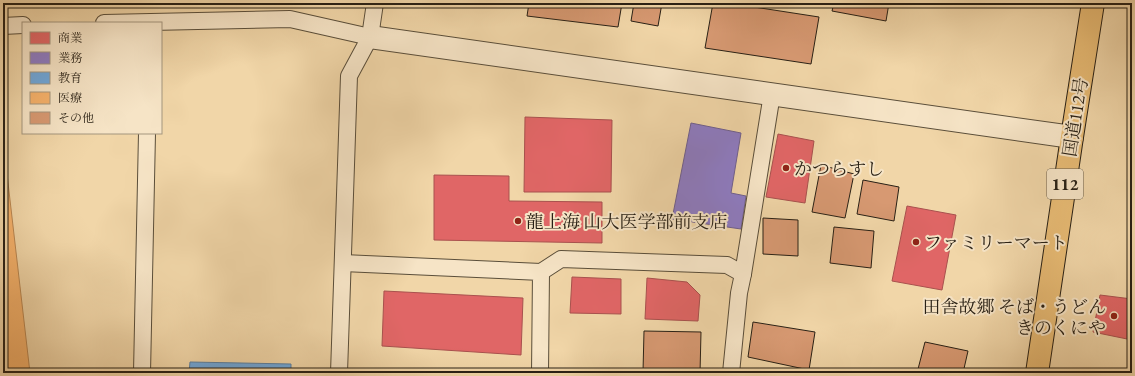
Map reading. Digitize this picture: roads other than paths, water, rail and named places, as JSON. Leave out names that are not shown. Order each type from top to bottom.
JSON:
[{"type":"highway","name":"国道112号","points":[[1039,370],[1093,3]]},
{"type":"street","points":[[370,37],[1072,138]]},
{"type":"lane","points":[[339,373],[349,76],[370,37],[375,3]]},
{"type":"lane","points":[[150,22],[290,19],[370,37]]},
{"type":"lane","points":[[3,26],[22,25]]},
{"type":"lane","points":[[731,373],[739,293],[772,94]]},
{"type":"lane","points":[[142,373],[147,134]]},
{"type":"lane","points":[[343,263],[541,272],[561,259],[727,265],[743,274]]},
{"type":"lane","points":[[540,373],[541,272]]},
{"type":"place","name":"かつらすし","points":[[786,168]]},
{"type":"place","name":"龍上海 山大医学部前支店","points":[[518,221]]},
{"type":"place","name":"ファミリーマート","points":[[916,242]]},
{"type":"place","name":"田舎故郷 そば・うどん きのくにや","points":[[1114,316]]}]
